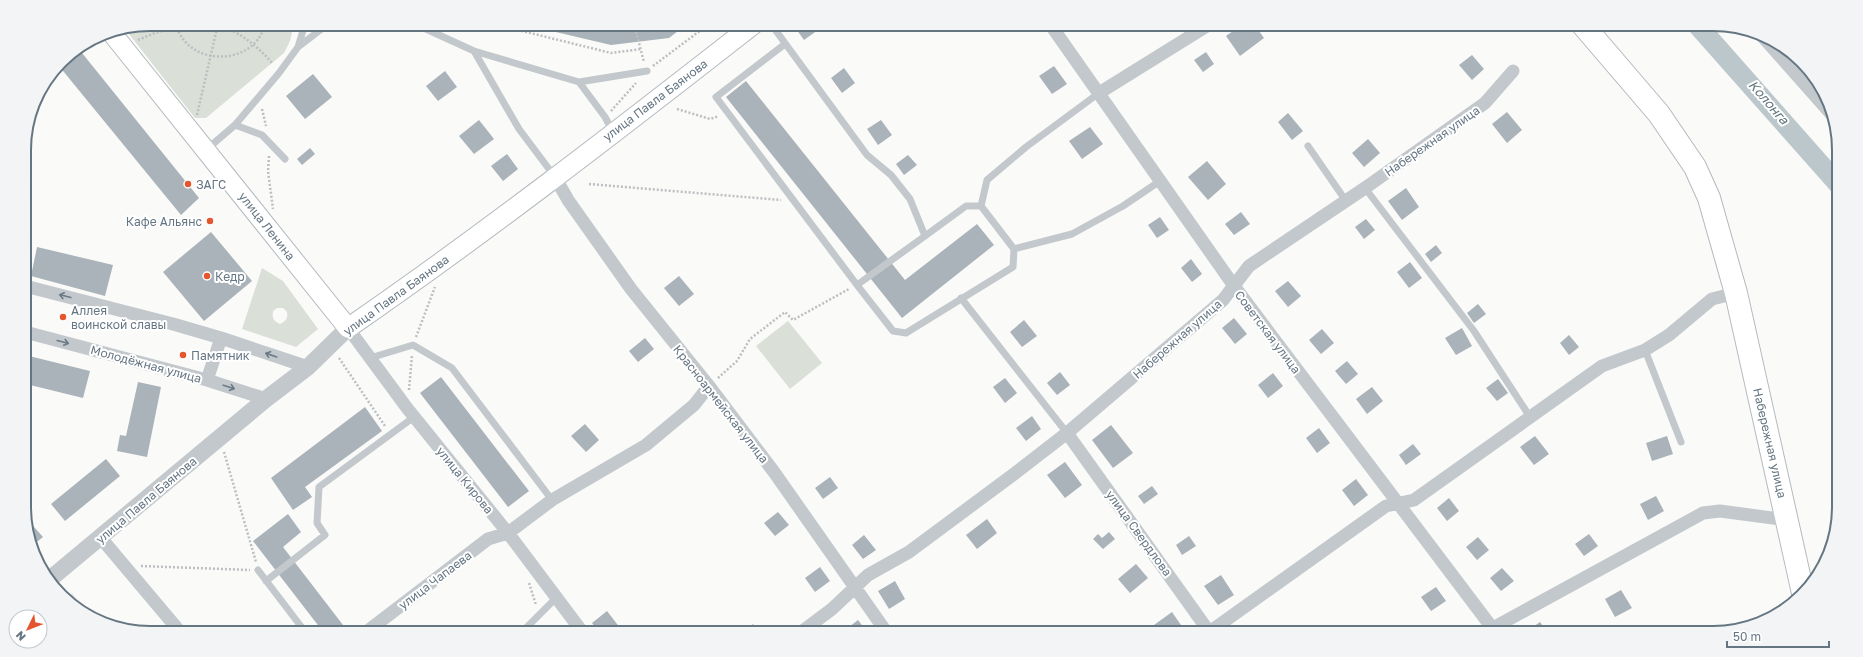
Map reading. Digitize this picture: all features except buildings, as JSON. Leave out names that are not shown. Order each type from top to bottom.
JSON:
[{"type":"highway","name":"Набережная улица","points":[[1588,31],[1659,114],[1695,166],[1709,198],[1736,293],[1801,586]]},
{"type":"main road","name":"улица Павла Баянова","points":[[348,328],[428,273],[745,31]]},
{"type":"main road","name":"улица Ленина","points":[[115,36],[348,328]]},
{"type":"street","name":"Советская улица","points":[[1055,31],[1234,286],[1490,626]]},
{"type":"street","points":[[1100,93],[1199,31]]},
{"type":"street","points":[[1771,46],[1823,105]]},
{"type":"street","name":"Набережная улица","points":[[809,626],[832,609],[868,575],[909,552],[1067,433],[1223,300],[1249,266],[1365,188],[1485,103],[1513,71]]},
{"type":"street","name":"Красноармейская улица","points":[[555,177],[568,200],[631,289],[709,386],[774,472],[882,626]]},
{"type":"street","points":[[31,288],[221,338],[308,367]]},
{"type":"street","points":[[1217,626],[1386,506],[1414,500],[1602,366],[1645,350],[1669,335],[1712,299],[1736,293]]},
{"type":"street","name":"улица Кирова","points":[[348,328],[414,417],[508,534],[578,626]]},
{"type":"street","name":"улица Павла Баянова","points":[[54,576],[266,399],[308,367],[348,328]]},
{"type":"street","name":"Молодёжная улица","points":[[31,334],[208,380],[266,399]]},
{"type":"street","points":[[208,380],[221,338]]},
{"type":"street","points":[[508,534],[552,500],[646,445],[694,405],[709,386]]},
{"type":"street","name":"улица Свердлова","points":[[1067,433],[1205,626]]},
{"type":"street","points":[[1503,626],[1703,513],[1720,511],[1787,520]]},
{"type":"street","name":"улица Чапаева","points":[[374,626],[488,539],[508,534]]},
{"type":"street","points":[[101,538],[175,626]]},
{"type":"lane","points":[[298,47],[303,31]]},
{"type":"lane","points":[[206,150],[235,125],[279,73],[298,47],[319,31]]},
{"type":"lane","points":[[430,31],[474,51],[579,82],[646,71]]},
{"type":"lane","points":[[776,31],[867,155],[891,175],[910,199],[925,236]]},
{"type":"lane","points":[[785,44],[716,98],[893,331],[906,333],[1012,267],[1014,249],[981,206]]},
{"type":"lane","points":[[474,51],[519,129],[555,177]]},
{"type":"lane","points":[[579,82],[605,117],[613,133]]},
{"type":"lane","points":[[981,206],[987,180],[1026,148],[1100,93]]},
{"type":"lane","points":[[235,125],[262,135],[285,159]]},
{"type":"lane","points":[[1308,146],[1346,201]]},
{"type":"lane","points":[[1014,249],[1072,234],[1123,206],[1160,181]]},
{"type":"lane","points":[[1365,188],[1474,331],[1530,417]]},
{"type":"lane","points":[[857,285],[966,206],[981,206]]},
{"type":"lane","points":[[961,298],[1067,433]]},
{"type":"lane","points":[[370,358],[413,345],[452,368],[552,500]]},
{"type":"lane","points":[[1645,350],[1681,442]]},
{"type":"lane","points":[[266,581],[325,535],[317,523],[319,487],[390,433],[414,417]]},
{"type":"lane","points":[[258,570],[301,626]]},
{"type":"lane","points":[[528,626],[556,598]]},
{"type":"path","points":[[134,41],[160,31]]},
{"type":"path","points":[[179,31],[184,40],[196,50],[210,56],[226,58],[240,54],[253,45],[263,31]]},
{"type":"path","points":[[196,119],[216,31]]},
{"type":"path","points":[[234,31],[241,35],[267,57],[279,73]]},
{"type":"path","points":[[522,31],[611,53],[641,49],[636,31]]},
{"type":"path","points":[[677,109],[710,119],[728,114]]},
{"type":"path","points":[[589,184],[794,201]]},
{"type":"path","points":[[709,386],[737,361],[750,340],[785,312],[794,320],[857,285]]},
{"type":"path","points":[[339,358],[390,433]]},
{"type":"path","points":[[124,565],[258,570],[224,452]]},
{"type":"path","points":[[528,580],[539,615]]},
{"type":"shaded area","points":[[142,31],[292,31],[290,41],[284,53],[206,118],[195,118],[128,33]]},
{"type":"shaded area","points":[[262,268],[283,281],[318,329],[296,347],[242,329]],"holes":[[[277,308],[283,308],[287,312],[287,318],[280,324],[274,319],[273,311]]]},
{"type":"shaded area","points":[[788,321],[822,363],[790,389],[756,346]]},
{"type":"shaded area","points":[[72,593],[80,603],[72,596],[70,594]]},
{"type":"water","name":"Колонга","points":[[1689,31],[1716,31],[1832,162],[1832,192]]},
{"type":"place","name":"ЗАГС","points":[[188,184]]},
{"type":"place","name":"Кафе Альянс","points":[[210,221]]},
{"type":"place","name":"Кедр","points":[[207,276]]},
{"type":"place","name":"Аллея воинской славы","points":[[63,317]]},
{"type":"place","name":"Памятник","points":[[183,355]]}]
